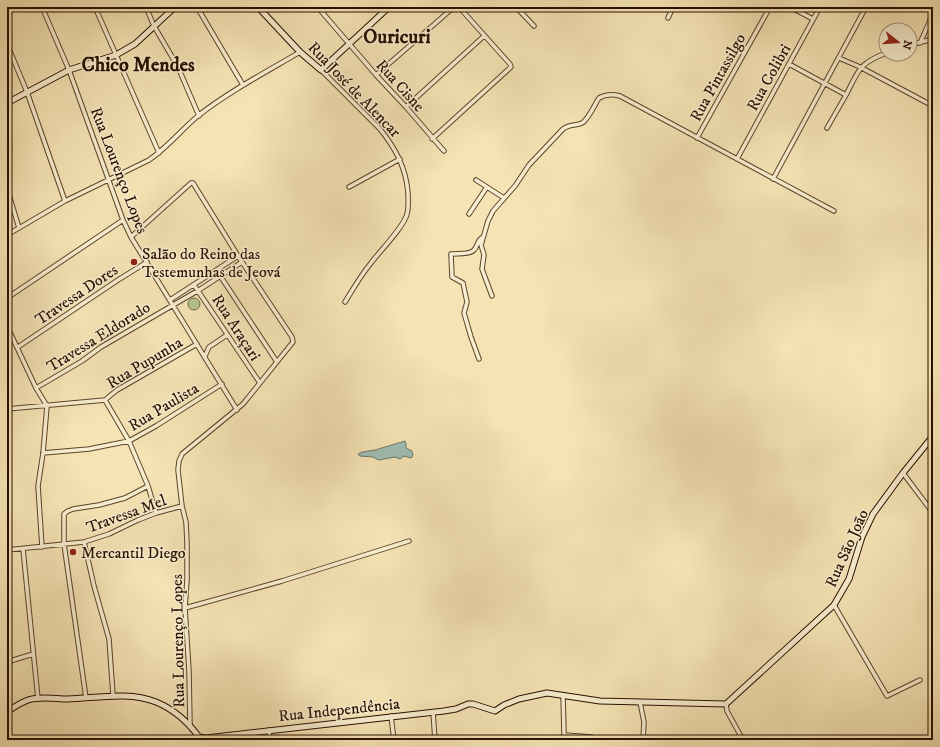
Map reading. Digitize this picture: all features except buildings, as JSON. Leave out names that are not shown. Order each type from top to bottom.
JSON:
[{"type":"street","name":"Rua Lourenço Lopes","points":[[42,7],[69,70],[110,180],[123,220],[131,237],[237,410],[182,454],[179,460],[178,470],[182,506],[186,522],[187,543],[185,608],[189,671],[190,724]]},
{"type":"street","points":[[95,7],[159,153]]},
{"type":"street","points":[[146,7],[154,26],[178,67],[199,116]]},
{"type":"street","points":[[7,102],[69,70],[116,55],[134,44],[175,7]]},
{"type":"street","points":[[197,7],[243,85]]},
{"type":"street","name":"Rua José de Alencar","points":[[258,7],[300,52],[321,70],[380,129],[389,140],[400,159],[404,170],[409,205],[407,216],[384,248],[370,264],[345,302]]},
{"type":"street","name":"Rua Cisne","points":[[325,7],[321,11],[376,76],[406,107],[432,139],[444,151]]},
{"type":"street","points":[[321,70],[389,7]]},
{"type":"street","points":[[376,76],[454,7]]},
{"type":"street","points":[[432,139],[511,67],[510,64],[459,7]]},
{"type":"street","points":[[516,7],[534,26]]},
{"type":"street","points":[[668,18],[673,7]]},
{"type":"street","name":"Rua Pintassilgo","points":[[697,138],[770,7]]},
{"type":"street","points":[[790,7],[813,19]]},
{"type":"street","name":"Rua Colibri","points":[[737,159],[820,7]]},
{"type":"street","points":[[774,179],[866,7]]},
{"type":"street","points":[[920,43],[933,14]]},
{"type":"street","points":[[406,107],[484,36]]},
{"type":"street","points":[[920,43],[933,39]]},
{"type":"street","points":[[7,44],[27,92],[65,201]]},
{"type":"street","points":[[7,235],[65,201],[149,160],[159,153],[199,116],[243,85],[300,52]]},
{"type":"street","points":[[827,128],[860,67],[872,58],[878,56]]},
{"type":"street","points":[[839,58],[860,67],[933,106]]},
{"type":"street","points":[[788,64],[846,95]]},
{"type":"street","points":[[492,296],[483,274],[482,266],[484,255],[481,245],[491,215],[515,186],[529,165],[547,145],[566,127],[585,121],[599,98],[603,96],[620,96],[834,211]]},
{"type":"street","points":[[349,187],[400,159]]},
{"type":"street","points":[[476,180],[504,198]]},
{"type":"street","points":[[131,237],[192,183],[292,337],[294,342],[291,347],[237,410]]},
{"type":"street","points":[[469,214],[487,187]]},
{"type":"street","points":[[7,188],[19,228]]},
{"type":"street","points":[[7,298],[123,220]]},
{"type":"street","points":[[480,359],[471,337],[464,313],[467,303],[463,283],[452,277],[451,254],[472,252],[480,239],[483,237]]},
{"type":"street","points":[[170,300],[238,256]]},
{"type":"street","name":"Travessa Dores","points":[[18,347],[147,262]]},
{"type":"street","name":"Travessa Eldorado","points":[[36,388],[82,361],[100,347],[199,290],[242,262]]},
{"type":"street","points":[[216,271],[277,362]]},
{"type":"street","name":"Rua Araçari","points":[[194,285],[199,290],[227,335],[260,383]]},
{"type":"street","points":[[7,326],[36,388],[47,406],[43,453],[38,486],[42,547]]},
{"type":"street","points":[[205,356],[209,347],[227,335]]},
{"type":"street","name":"Rua Pupunha","points":[[7,409],[105,400],[117,390],[197,344]]},
{"type":"street","name":"Rua Paulista","points":[[43,453],[89,449],[129,441],[156,426],[222,384]]},
{"type":"street","points":[[105,400],[129,441],[148,486],[156,513]]},
{"type":"street","name":"Rua São João","points":[[726,704],[834,605],[849,579],[862,537],[873,514],[903,473],[933,436]]},
{"type":"street","points":[[903,473],[933,513]]},
{"type":"street","points":[[86,698],[64,544],[64,514],[68,511],[125,498],[148,486]]},
{"type":"street","name":"Travessa Mel","points":[[7,550],[84,542],[109,534],[156,513],[182,506]]},
{"type":"street","points":[[185,608],[282,581],[409,541]]},
{"type":"street","points":[[84,542],[94,586],[109,639],[113,696]]},
{"type":"street","points":[[23,549],[38,699]]},
{"type":"street","points":[[834,605],[887,696],[920,680]]},
{"type":"street","points":[[7,662],[33,654]]},
{"type":"street","name":"Rua Independência","points":[[7,712],[18,704],[28,700],[113,696],[142,698],[167,707],[190,724],[199,738],[433,712],[456,709],[468,704],[473,704],[495,711],[504,705],[519,699],[542,694],[564,695]]},
{"type":"street","points":[[592,737],[564,735],[564,695],[587,700],[726,704],[727,711],[743,740]]},
{"type":"street","points":[[640,702],[644,722],[643,740]]},
{"type":"street","points":[[433,712],[435,740]]},
{"type":"street","points":[[391,716],[394,740]]},
{"type":"street","points":[[269,730],[270,740]]},
{"type":"green space","points":[[196,298],[199,299],[199,309],[192,310],[189,309],[188,302],[189,299]]},
{"type":"water","points":[[405,441],[406,448],[412,451],[413,456],[411,458],[404,456],[400,459],[395,457],[379,460],[373,457],[360,456],[358,454],[362,452],[375,450]]},
{"type":"place","name":"Salão do Reino das Testemunhas de Jeová","points":[[134,262]]},
{"type":"place","name":"Mercantil Diego","points":[[73,552]]},
{"type":"district","name":"Ouricuri","points":[[397,36]]},
{"type":"district","name":"Chico Mendes","points":[[138,64]]}]
